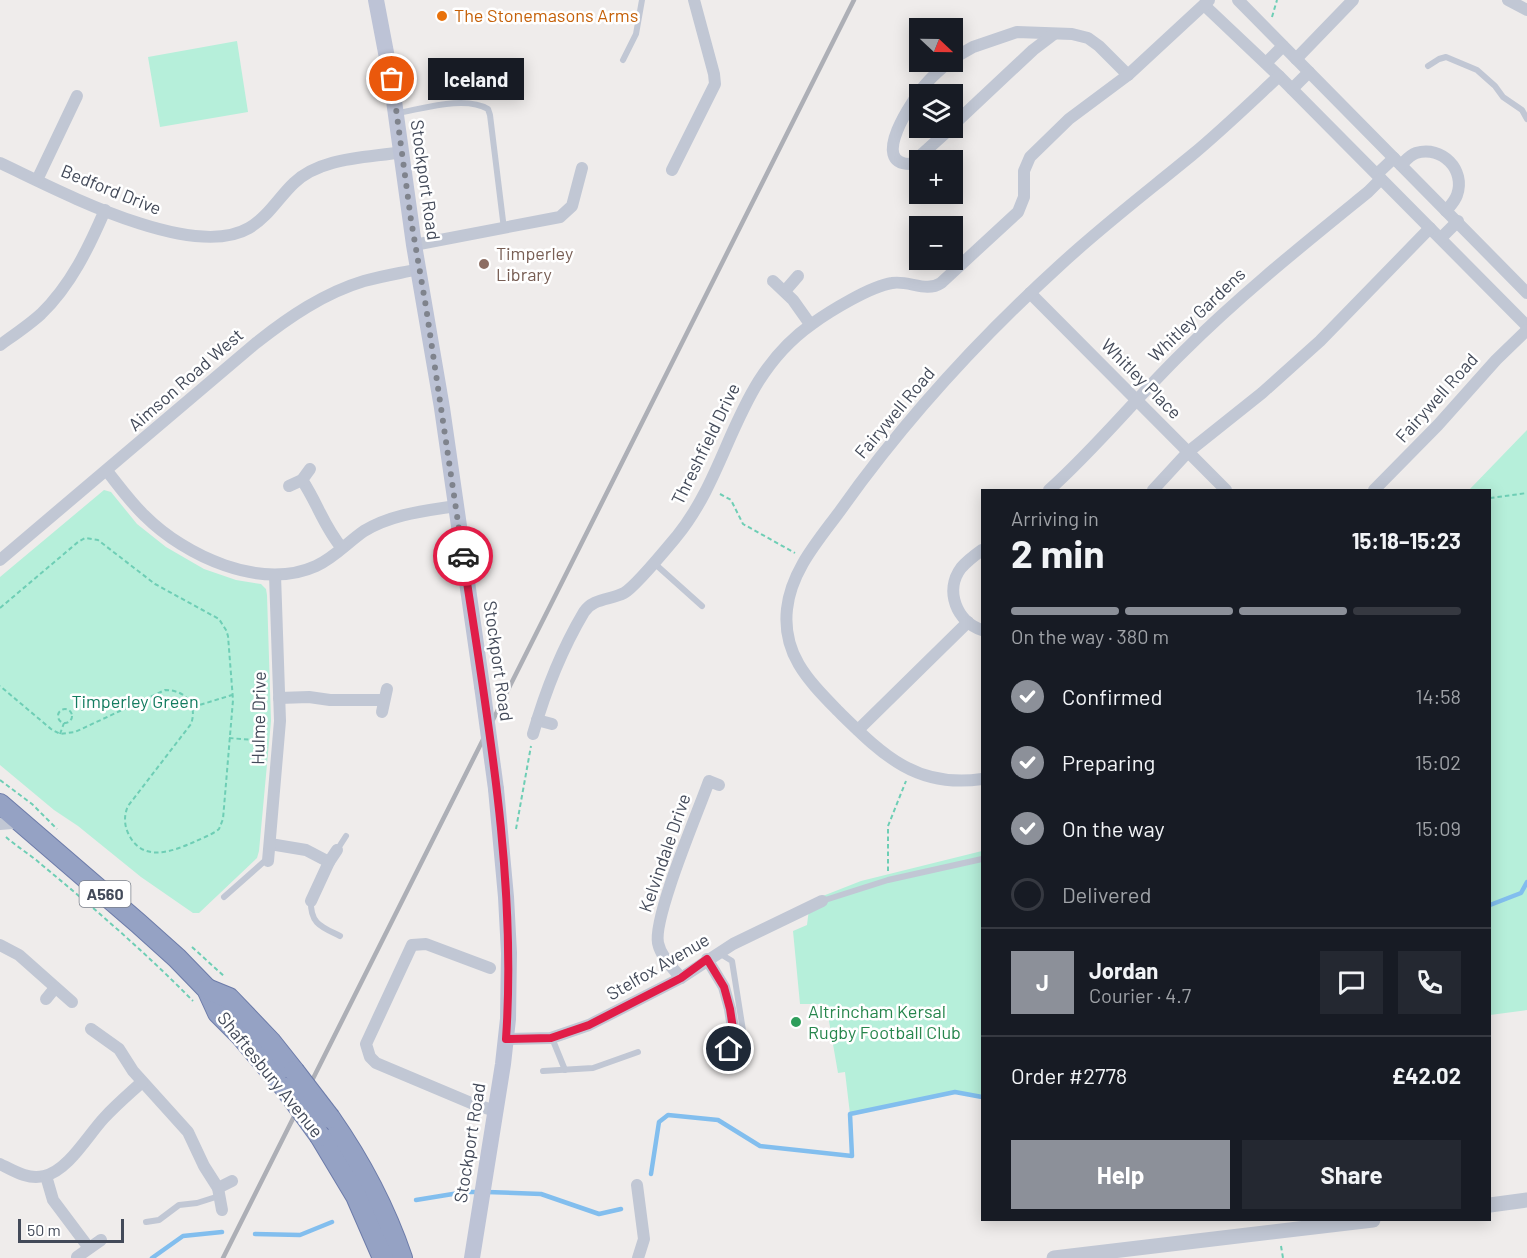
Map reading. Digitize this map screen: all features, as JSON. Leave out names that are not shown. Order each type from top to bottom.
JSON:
[{"type":"highway","name":"Shaftesbury Avenue","points":[[0,804],[9,822],[138,923],[201,996],[229,998],[271,1042],[320,1136],[356,1196],[383,1258]]},
{"type":"highway","name":"Shaftesbury Avenue","points":[[290,1079],[330,1118],[343,1137],[380,1202],[402,1258]]},
{"type":"main road","name":"Stockport Road","points":[[376,0],[396,113],[414,244],[426,307],[456,506],[496,789],[506,897],[508,953],[506,1039],[472,1258]]},
{"type":"street","points":[[672,170],[715,84],[694,0]]},
{"type":"street","points":[[1238,0],[1527,293]]},
{"type":"street","points":[[1296,59],[1353,0]]},
{"type":"street","points":[[1508,0],[1527,10]]},
{"type":"street","points":[[1207,2],[1527,328]]},
{"type":"street","name":"Threshfield Drive","points":[[533,734],[551,681],[587,608],[595,602],[626,592],[654,563],[686,524],[707,488],[738,416],[756,384],[784,348],[810,324],[843,304],[887,284],[902,282],[927,287],[941,283],[1018,212],[1024,197],[1024,171],[1030,157],[1069,119],[1128,75],[1207,2]]},
{"type":"street","points":[[963,53],[1007,34],[1024,31],[1072,34],[1088,38],[1103,49],[1128,75]]},
{"type":"street","points":[[963,117],[1033,50],[1054,34]]},
{"type":"street","points":[[1266,63],[1283,46]]},
{"type":"street","points":[[926,84],[939,72]]},
{"type":"street","points":[[1292,89],[1309,72]]},
{"type":"street","name":"Fairywell Road","points":[[981,779],[945,780],[911,771],[886,756],[806,677],[794,657],[788,639],[786,620],[789,597],[796,574],[862,480],[909,422],[973,351],[1030,293],[1093,236],[1222,129],[1279,76]]},
{"type":"street","points":[[37,180],[77,96]]},
{"type":"street","points":[[909,108],[902,119],[892,148],[894,156],[900,162],[911,164],[940,138]]},
{"type":"street","name":"Bedford Drive","points":[[0,163],[105,210],[163,230],[202,236],[234,234],[252,227],[306,173],[329,164],[402,152]]},
{"type":"street","name":"Whitley Gardens","points":[[1050,489],[1083,459],[1190,344],[1285,258],[1368,192],[1379,176],[1398,161],[1421,152],[1437,154],[1451,162],[1458,174],[1459,188],[1454,201],[1446,211]]},
{"type":"street","points":[[414,244],[553,220],[572,206],[582,168]]},
{"type":"street","points":[[0,345],[42,313],[66,285],[85,255],[105,210]]},
{"type":"street","points":[[1441,238],[1458,221]]},
{"type":"street","points":[[1154,489],[1188,452],[1308,353],[1358,305],[1430,228]]},
{"type":"street","name":"Aimson Road West","points":[[0,560],[256,343],[295,314],[343,289],[365,281],[419,269]]},
{"type":"street","points":[[785,291],[798,276]]},
{"type":"street","points":[[773,281],[785,291],[810,324]]},
{"type":"street","name":"Whitley Place","points":[[1030,293],[1225,489]]},
{"type":"street","name":"Fairywell Road","points":[[1375,489],[1438,425],[1527,328]]},
{"type":"street","points":[[289,486],[302,480],[310,469]]},
{"type":"street","points":[[107,471],[145,516],[178,541],[228,567],[275,575],[306,570],[319,564],[363,532],[388,519],[456,506]]},
{"type":"street","points":[[302,480],[310,491],[324,524],[342,548]]},
{"type":"street","points":[[981,551],[962,567],[953,593],[960,615],[981,629]]},
{"type":"street","name":"Hulme Drive","points":[[268,859],[279,742],[275,575]]},
{"type":"street","points":[[858,730],[968,622]]},
{"type":"street","points":[[279,698],[309,697],[330,700],[384,701]]},
{"type":"street","points":[[537,720],[552,724]]},
{"type":"street","name":"Kelvindale Drive","points":[[681,978],[661,953],[657,932],[664,905],[709,781],[720,785]]},
{"type":"street","points":[[270,844],[306,850],[329,862]]},
{"type":"street","points":[[311,901],[337,850]]},
{"type":"street","name":"Stelfox Avenue","points":[[506,1039],[551,1038],[589,1025],[681,978],[719,952],[822,901]]},
{"type":"street","points":[[490,968],[426,944],[412,945],[366,1044],[370,1057],[376,1063],[495,1111]]},
{"type":"street","points":[[0,945],[19,956],[72,1002]]},
{"type":"street","points":[[707,959],[724,987],[730,1009],[736,1048],[729,1049]]},
{"type":"street","points":[[46,999],[56,988]]},
{"type":"street","points":[[91,1029],[115,1045],[142,1082],[188,1132],[219,1192],[222,1210]]},
{"type":"street","points":[[0,1164],[24,1175],[46,1176],[64,1165],[97,1126],[142,1082]]},
{"type":"street","points":[[46,1176],[53,1200],[89,1248]]},
{"type":"street","points":[[219,1192],[232,1181]]},
{"type":"street","points":[[637,1185],[644,1239],[638,1258]]},
{"type":"street","points":[[1491,1205],[1527,1200]]},
{"type":"street","points":[[1053,1258],[1364,1221]]},
{"type":"street","points":[[77,1257],[101,1240]]},
{"type":"lane","points":[[623,60],[636,34],[642,0]]},
{"type":"lane","points":[[1428,66],[1446,57],[1470,67],[1485,76],[1503,97],[1522,110],[1527,119]]},
{"type":"lane","points":[[396,113],[453,103],[479,105],[488,109],[504,229]]},
{"type":"lane","points":[[1522,110],[1527,104]]},
{"type":"lane","points":[[654,563],[702,606]]},
{"type":"lane","points":[[337,850],[346,836]]},
{"type":"lane","points":[[224,897],[268,859]]},
{"type":"lane","points":[[822,901],[888,880],[981,859]]},
{"type":"lane","points":[[311,901],[310,914],[314,921],[340,936]]},
{"type":"lane","points":[[719,952],[732,961],[747,1056]]},
{"type":"lane","points":[[551,1038],[565,1070]]},
{"type":"lane","points":[[543,1071],[593,1068],[638,1052]]},
{"type":"lane","points":[[146,1222],[159,1220],[178,1205],[197,1203],[219,1192]]},
{"type":"path","points":[[707,488],[730,500],[743,524],[806,559]]},
{"type":"path","points":[[1491,498],[1527,493]]},
{"type":"path","points":[[0,608],[85,538],[94,539],[155,584],[221,622],[228,636],[232,695],[223,819],[219,829],[167,853],[153,852],[138,845],[127,830],[126,810],[132,799],[189,728],[193,718],[193,707],[186,696],[165,690],[75,732],[60,734],[0,686]]},
{"type":"path","points":[[193,707],[232,695]]},
{"type":"path","points":[[66,709],[72,715],[70,722],[63,723],[59,719],[59,714],[66,709]]},
{"type":"path","points":[[60,734],[63,723]]},
{"type":"path","points":[[515,835],[533,734]]},
{"type":"path","points":[[229,738],[279,742]]},
{"type":"path","points":[[888,880],[888,826],[911,771]]},
{"type":"path","points":[[0,780],[44,815]]},
{"type":"path","points":[[0,831],[165,972],[201,996]]},
{"type":"green space","points":[[237,41],[248,112],[160,127],[148,57]]},
{"type":"green space","points":[[1527,430],[1527,1010],[1491,1015],[1491,489],[1470,489]]},
{"type":"green space","name":"Timperley Green","points":[[104,490],[111,492],[137,524],[166,547],[204,569],[236,580],[261,584],[266,589],[271,721],[259,851],[257,858],[199,913],[193,913],[141,877],[0,765],[0,577]]},
{"type":"green space","points":[[981,851],[981,1097],[955,1092],[850,1114],[845,1072],[838,1073],[826,1004],[800,1004],[793,931],[807,925],[810,901],[861,881]]},
{"type":"waterway","points":[[1491,905],[1521,893],[1527,882]]},
{"type":"waterway","points":[[651,1174],[659,1122],[668,1115],[718,1120],[760,1146],[852,1156],[850,1114],[955,1092],[981,1097]]},
{"type":"waterway","points":[[416,1200],[479,1192]]},
{"type":"waterway","points":[[487,1192],[541,1194],[599,1214],[621,1209]]},
{"type":"waterway","points":[[255,1234],[300,1235],[332,1222]]},
{"type":"waterway","points":[[152,1258],[183,1236],[222,1232]]},
{"type":"railway","points":[[223,1258],[854,0]]},
{"type":"way so far","points":[[392,79],[414,244],[442,408],[463,556]]},
{"type":"place","name":"The Stonemasons Arms","points":[[442,16]]},
{"type":"place","name":"Iceland","points":[[392,79]]},
{"type":"place","name":"Timperley Library","points":[[484,264]]},
{"type":"place","name":"Altrincham Kersal Rugby Football Club","points":[[796,1022]]},
{"type":"route","points":[[463,556],[503,850],[508,953],[506,1039],[537,1040],[569,1033],[606,1018],[681,978],[707,959],[724,987],[730,1009],[736,1048],[729,1049]]}]
